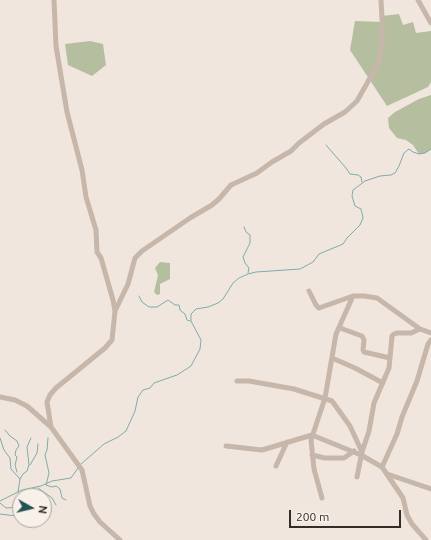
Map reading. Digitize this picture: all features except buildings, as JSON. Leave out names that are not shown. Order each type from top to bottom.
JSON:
[{"type":"street","points":[[51,427],[47,402],[50,395],[56,388],[105,348],[112,340],[115,311],[101,258],[97,252],[96,230],[86,197],[82,170],[67,112],[56,46],[56,16],[54,0]]},
{"type":"street","points":[[115,311],[128,284],[135,258],[142,251],[190,218],[212,205],[231,185],[257,173],[291,151],[324,124],[345,112],[356,100],[379,62],[383,36],[381,0]]},
{"type":"street","points":[[418,0],[431,23]]},
{"type":"street","points":[[309,291],[319,308],[353,296],[376,298],[420,329],[431,333]]},
{"type":"street","points":[[322,498],[314,469],[311,440],[325,398],[336,334],[340,328],[353,296]]},
{"type":"street","points":[[340,328],[362,336],[364,340],[364,352],[390,358]]},
{"type":"street","points":[[357,477],[361,453],[369,431],[374,403],[386,377],[391,343],[394,334],[411,333],[420,329]]},
{"type":"street","points":[[382,467],[397,434],[402,417],[429,353],[428,344],[431,340]]},
{"type":"street","points":[[332,358],[383,383]]},
{"type":"street","points":[[237,381],[249,381],[294,389],[332,401],[350,426],[361,453]]},
{"type":"street","points":[[0,397],[15,400],[27,406],[51,427],[82,470],[90,506],[94,514],[100,522],[120,540]]},
{"type":"street","points":[[226,446],[262,450],[312,435],[361,453],[382,467],[403,498],[407,515],[412,524],[426,540]]},
{"type":"street","points":[[276,466],[286,442]]},
{"type":"street","points":[[312,455],[325,458],[344,458],[354,451]]},
{"type":"street","points":[[386,474],[431,489]]},
{"type":"green space","points":[[399,14],[403,25],[413,22],[416,33],[431,31],[431,82],[428,87],[387,106],[350,50],[355,21],[382,22],[382,16]]},
{"type":"green space","points":[[90,41],[103,44],[106,65],[92,76],[68,65],[65,44]]},
{"type":"green space","points":[[431,95],[431,149],[425,153],[419,154],[413,145],[406,140],[397,138],[389,128],[388,118],[395,112],[419,99]]},
{"type":"green space","points":[[160,262],[170,263],[170,279],[160,284],[160,294],[157,295],[154,292],[158,275],[155,268]]},
{"type":"waterway","points":[[326,145],[350,174],[358,175],[361,177],[362,182]]},
{"type":"waterway","points":[[81,464],[104,444],[126,431],[135,411],[138,397],[143,390],[150,388],[154,383],[177,375],[191,366],[200,349],[201,340],[191,321],[191,314],[196,309],[208,307],[218,303],[223,299],[233,283],[239,278],[248,274],[256,272],[300,269],[313,262],[319,254],[343,244],[360,225],[363,218],[361,209],[355,206],[352,196],[353,190],[365,181],[395,173],[404,153],[409,149],[419,154],[425,153],[431,149]]},
{"type":"waterway","points":[[244,227],[246,232],[250,235],[250,243],[243,257],[249,268],[248,273]]},
{"type":"waterway","points":[[139,296],[142,302],[149,307],[157,307],[168,300],[175,305],[179,305],[180,310],[185,314],[187,320],[190,321]]},
{"type":"waterway","points":[[5,430],[17,441],[19,446],[15,455],[17,457],[15,465],[17,472]]},
{"type":"waterway","points":[[0,438],[4,450],[10,458],[11,469],[20,479],[19,488]]},
{"type":"waterway","points":[[20,479],[27,471],[29,465],[27,447],[31,438]]},
{"type":"waterway","points":[[48,438],[45,455],[49,473],[46,485],[52,487],[56,486],[60,489],[62,498],[66,500]]},
{"type":"waterway","points":[[30,465],[37,453],[38,444]]},
{"type":"waterway","points":[[0,501],[22,490],[41,486],[52,481],[71,478],[78,468]]},
{"type":"waterway","points":[[52,498],[56,505]]},
{"type":"waterway","points":[[0,503],[6,508],[12,508]]},
{"type":"waterway","points":[[0,514],[12,516]]}]
